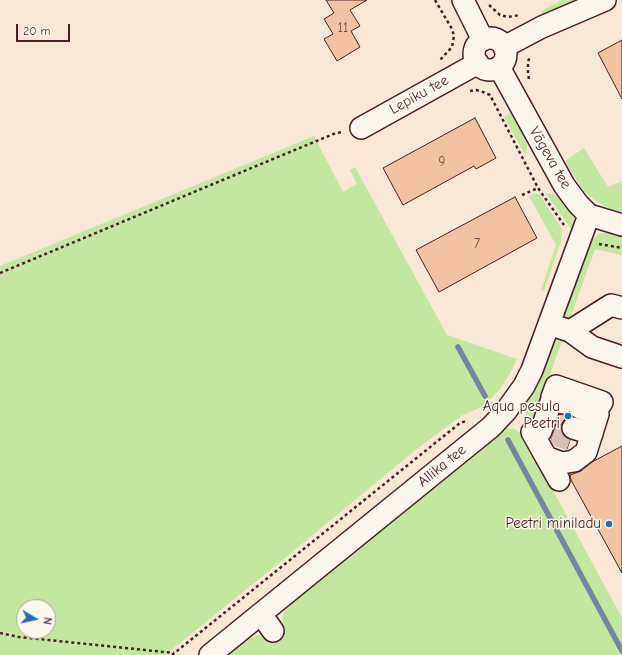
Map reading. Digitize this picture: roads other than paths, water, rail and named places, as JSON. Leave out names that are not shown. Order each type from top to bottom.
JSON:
[{"type":"street","points":[[463,0],[483,40]]},
{"type":"street","points":[[504,47],[542,27],[606,0]]},
{"type":"street","points":[[487,38],[499,41],[504,47],[506,56],[504,61],[498,67],[489,70],[483,68],[475,57],[475,49],[483,40],[487,38]]},
{"type":"street","name":"Lepiku tee","points":[[361,128],[478,63]]},
{"type":"street","name":"Vägeva tee","points":[[498,67],[564,185],[578,204],[589,215],[622,226]]},
{"type":"street","name":"Allika tee","points":[[210,655],[491,427],[506,411],[524,386],[532,370],[589,215]]},
{"type":"street","points":[[570,331],[611,304],[622,308]]},
{"type":"street","points":[[549,324],[570,331],[592,347],[622,357]]},
{"type":"street","points":[[546,457],[561,432],[573,406],[561,432]]},
{"type":"street","points":[[506,411],[561,432],[586,452],[574,461],[562,463],[546,457]]},
{"type":"street","points":[[546,457],[559,480]]},
{"type":"street","points":[[261,614],[273,631]]},
{"type":"waterway","points":[[458,347],[485,396]]},
{"type":"waterway","points":[[508,440],[622,651]]},
{"type":"tunnel","points":[[553,434],[570,440]]},
{"type":"place","name":"Aqua pesula Peetri","points":[[568,416]]},
{"type":"place","name":"Peetri miniladu","points":[[609,524]]}]
